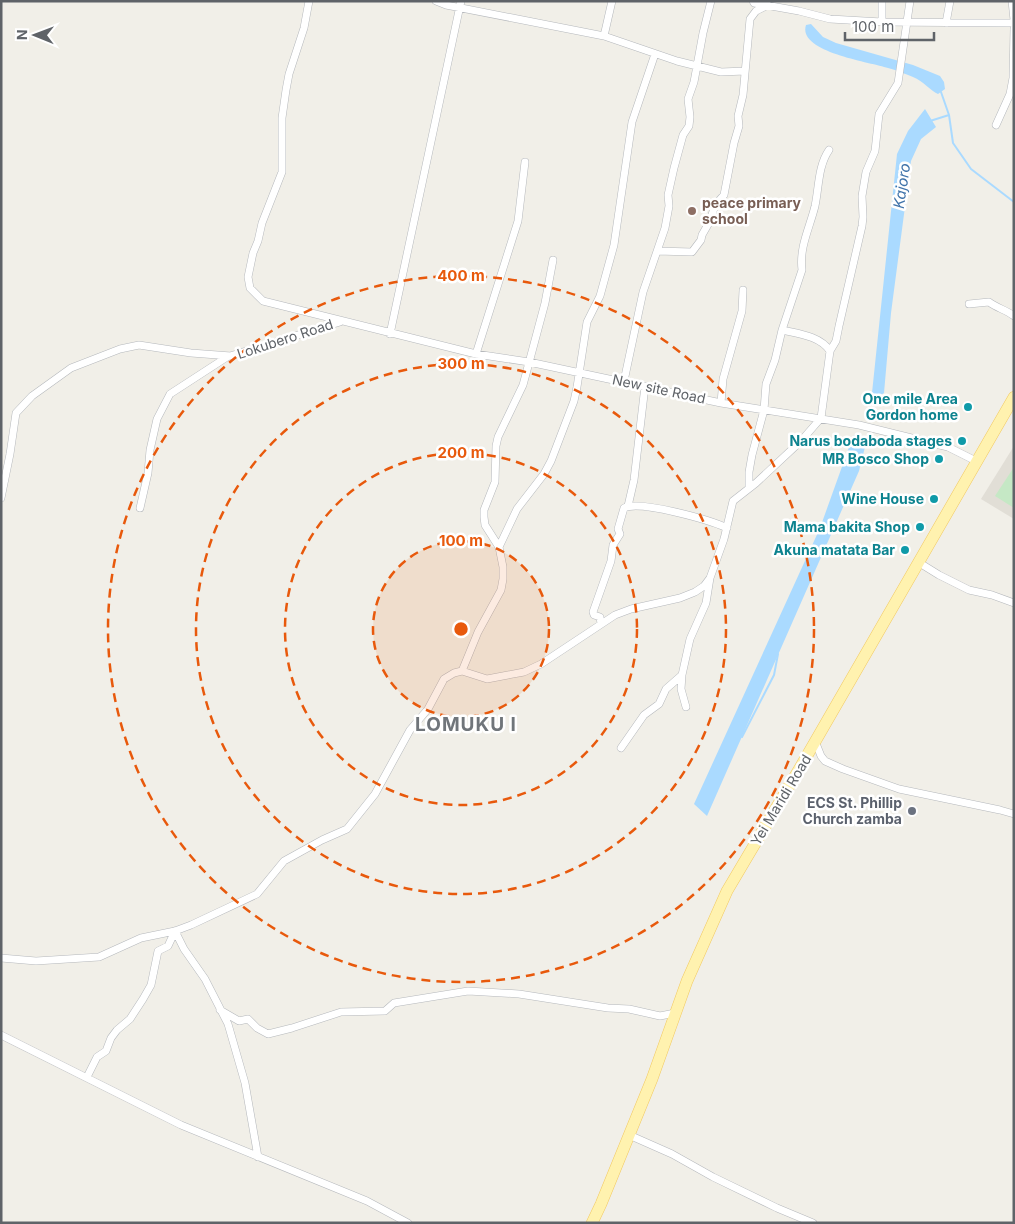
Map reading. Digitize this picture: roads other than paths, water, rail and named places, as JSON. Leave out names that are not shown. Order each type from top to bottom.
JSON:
[{"type":"main road","name":"Yei Maridi Road","points":[[592,1223],[602,1204],[652,1079],[691,971],[727,891],[1014,397]]},
{"type":"street","name":"New site Road","points":[[309,1],[304,28],[293,60],[286,90],[282,118],[282,172],[262,222],[248,277],[250,288],[263,301],[476,354],[529,362],[764,410],[859,425],[948,447],[976,461]]},
{"type":"street","points":[[436,1],[446,5],[461,4],[604,36],[655,54],[721,72],[745,71]]},
{"type":"street","points":[[604,36],[612,1]]},
{"type":"street","points":[[624,381],[643,292],[665,228],[669,206],[668,195],[674,168],[683,135],[689,126],[688,99],[694,82],[711,1]]},
{"type":"street","points":[[753,1],[754,3],[830,19],[882,22],[1014,22],[1012,1]]},
{"type":"street","points":[[882,1],[882,22]]},
{"type":"street","points":[[686,707],[682,689],[682,675],[690,639],[706,602],[710,578],[727,528],[733,501],[801,441],[821,418],[830,351],[836,341],[840,326],[862,226],[863,188],[866,172],[875,151],[879,114],[898,83],[910,1]]},
{"type":"street","points":[[946,22],[950,1]]},
{"type":"street","points":[[390,334],[461,4]]},
{"type":"street","points":[[657,251],[692,252],[701,240],[715,205],[724,195],[739,126],[738,116],[743,95],[750,19],[756,11],[768,5]]},
{"type":"street","points":[[996,125],[1010,94],[1014,29]]},
{"type":"street","points":[[499,547],[516,509],[552,461],[574,401],[587,322],[600,296],[614,245],[632,122],[655,54]]},
{"type":"street","points":[[749,488],[749,472],[764,410],[766,384],[776,360],[782,330],[802,270],[800,260],[802,248],[814,206],[816,186],[824,158],[829,150]]},
{"type":"street","points":[[476,354],[518,221],[525,162]]},
{"type":"street","points":[[462,672],[478,632],[501,590],[503,567],[499,547],[485,525],[484,510],[495,482],[498,437],[518,397],[545,303],[554,260]]},
{"type":"street","points":[[721,402],[726,366],[742,311],[743,290]]},
{"type":"street","points":[[969,304],[989,302],[998,309],[1014,316]]},
{"type":"street","name":"Lokubero Road","points":[[231,356],[340,321]]},
{"type":"street","points":[[782,330],[814,338],[825,343],[830,351]]},
{"type":"street","points":[[1,498],[16,413],[32,396],[71,368],[120,349],[139,345],[191,353],[231,356]]},
{"type":"street","points":[[140,508],[157,419],[170,394],[231,356]]},
{"type":"street","points":[[601,624],[600,616],[594,615],[593,612],[611,562],[613,545],[620,534],[618,529],[623,510],[628,506],[634,480],[645,386]]},
{"type":"street","points":[[628,506],[668,510],[727,528]]},
{"type":"street","points":[[918,562],[969,590],[992,594],[1014,603]]},
{"type":"street","points":[[1,958],[36,961],[99,957],[141,938],[175,931],[191,925],[257,894],[284,861],[322,840],[347,829],[375,794],[410,730],[428,709],[440,684],[449,676],[462,672],[487,679],[524,672],[541,664],[615,615],[632,609],[680,598],[704,586],[710,578]]},
{"type":"street","points":[[621,748],[644,715],[659,704],[666,689],[682,675]]},
{"type":"street","points":[[815,741],[825,761],[843,769],[899,788],[1014,814]]},
{"type":"street","points":[[175,931],[228,1024],[246,1083],[258,1157]]},
{"type":"street","points":[[87,1077],[97,1057],[106,1050],[111,1038],[130,1019],[143,999],[151,985],[158,951],[168,946],[175,931]]},
{"type":"street","points":[[220,1010],[239,1021],[248,1019],[257,1028],[268,1034],[342,1012],[385,1010],[394,1002],[468,992],[519,994],[660,1016],[675,1013]]},
{"type":"street","points":[[1,1035],[181,1125],[367,1201],[408,1223]]},
{"type":"street","points":[[629,1135],[672,1154],[713,1177],[777,1208],[813,1223]]},
{"type":"water","points":[[811,24],[823,37],[836,43],[913,65],[940,76],[944,82],[945,89],[938,94],[913,77],[823,49],[812,42],[806,34],[806,25]]},
{"type":"water","points":[[925,109],[936,127],[921,139],[911,161],[891,313],[884,393],[877,398],[872,393],[897,154],[908,131]]},
{"type":"water","points":[[856,435],[865,439],[866,443],[859,471],[707,816],[694,804],[820,528],[853,436]]},
{"type":"waterway","points":[[941,92],[949,115],[953,143],[971,169],[1014,202]]},
{"type":"waterway","name":"Kajoro","points":[[930,121],[949,115]]},
{"type":"waterway","points":[[742,737],[774,675],[778,654]]},
{"type":"place","name":"peace primary school","points":[[692,211]]},
{"type":"place","name":"One mile Area Gordon home","points":[[968,407]]},
{"type":"place","name":"Narus bodaboda stages","points":[[962,441]]},
{"type":"place","name":"MR Bosco Shop","points":[[939,459]]},
{"type":"place","name":"Wine House","points":[[934,499]]},
{"type":"place","name":"Mama bakita Shop","points":[[920,527]]},
{"type":"place","name":"Akuna matata Bar","points":[[905,550]]},
{"type":"place","name":"ECS St. Phillip Church zamba","points":[[912,811]]},
{"type":"district","name":"LOMUKU I","points":[[466,724]]}]
